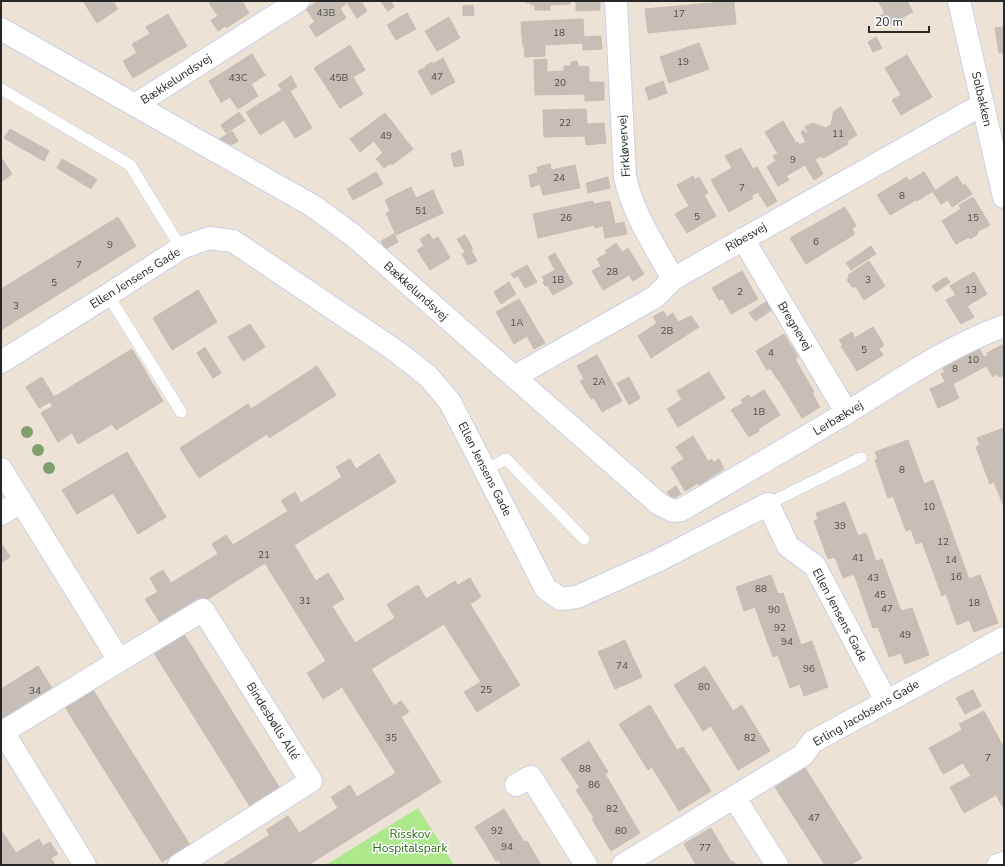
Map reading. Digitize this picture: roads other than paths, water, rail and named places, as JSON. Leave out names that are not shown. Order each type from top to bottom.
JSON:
[{"type":"street","name":"Bækkelundsvej","points":[[135,106],[298,1]]},
{"type":"street","name":"Firkløvervej","points":[[616,1],[625,177],[628,194],[673,279]]},
{"type":"street","name":"Solbakken","points":[[959,1],[1004,197]]},
{"type":"street","name":"Bækkelundsvej","points":[[1,28],[135,106],[313,206],[354,236],[659,504],[673,511]]},
{"type":"street","name":"Ribesvej","points":[[514,377],[655,297],[673,279],[983,104]]},
{"type":"street","name":"Ellen Jensens Gade","points":[[1,362],[181,248],[209,238],[234,241],[396,351],[428,376],[450,402],[546,589],[561,599],[577,597],[657,561],[768,504],[788,546],[815,566],[886,701]]},
{"type":"street","name":"Bregnevej","points":[[743,239],[847,413]]},
{"type":"street","name":"Lerbækvej","points":[[673,511],[681,510],[847,413],[922,365],[982,334],[1004,326]]},
{"type":"street","points":[[1,469],[119,660]]},
{"type":"street","points":[[1,514],[21,501]]},
{"type":"street","name":"Bindesbølls Allé","points":[[86,865],[3,732],[99,674],[119,660],[204,610],[311,781],[179,865]]},
{"type":"street","name":"Erling Jacobsens Gade","points":[[622,865],[803,755],[812,742],[1004,638]]},
{"type":"street","points":[[516,785],[531,776],[586,865]]},
{"type":"street","points":[[734,797],[777,865]]},
{"type":"street","points":[[998,865],[1004,862]]},
{"type":"lane","points":[[1,89],[130,165],[181,248]]},
{"type":"lane","points":[[108,295],[181,412]]},
{"type":"lane","points":[[768,504],[861,458]]},
{"type":"lane","points":[[485,470],[506,459],[584,539]]},
{"type":"park label","name":"Risskov Hospitalspark","points":[[410,841]]}]
